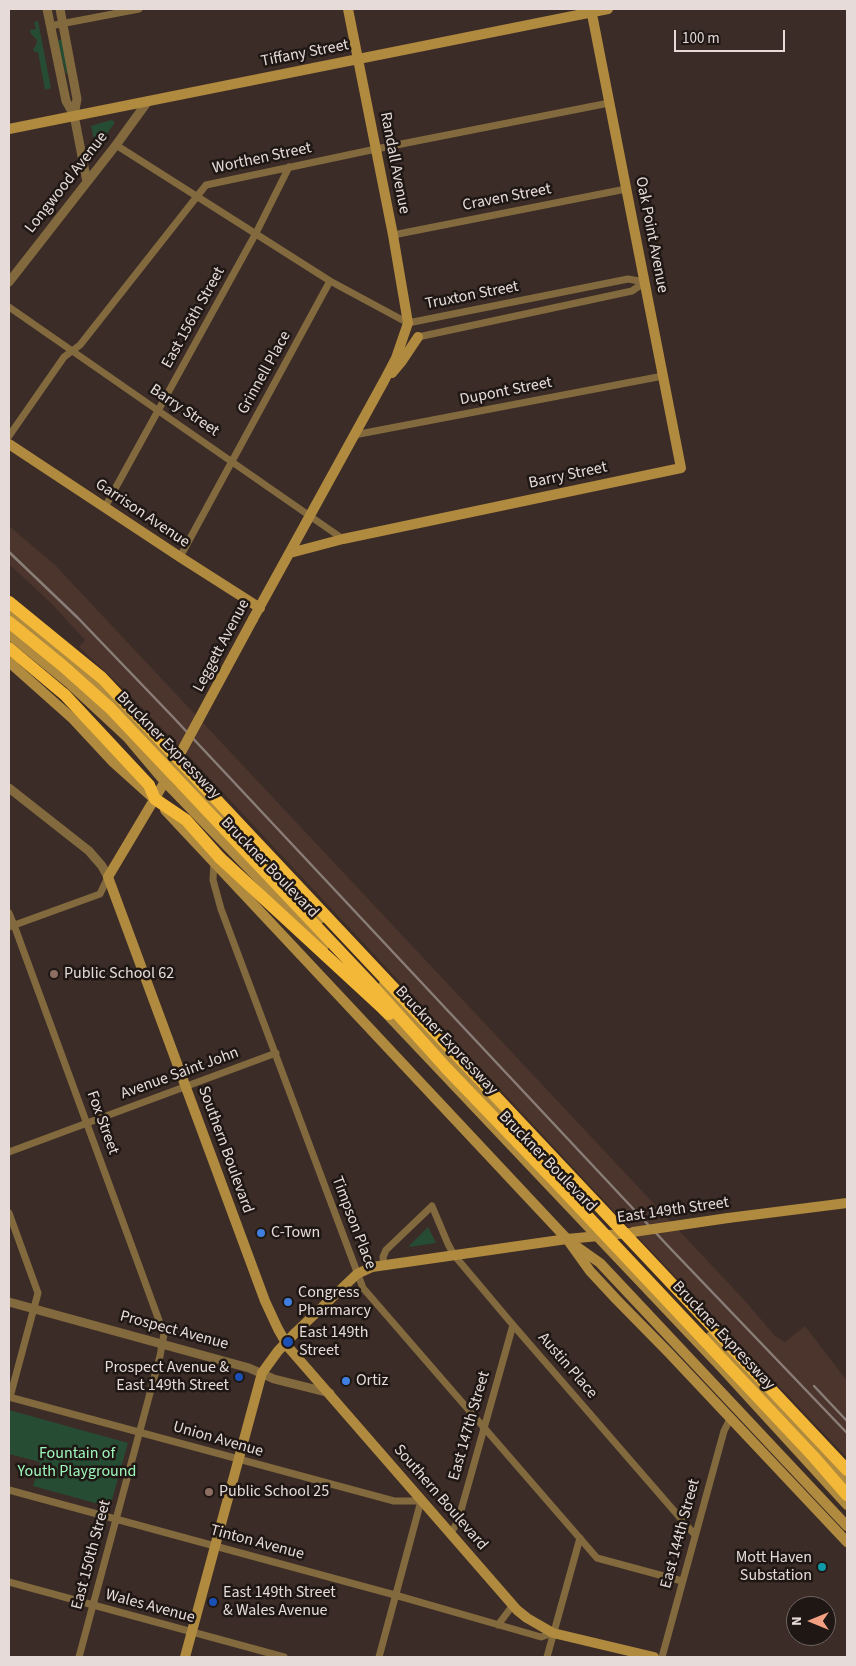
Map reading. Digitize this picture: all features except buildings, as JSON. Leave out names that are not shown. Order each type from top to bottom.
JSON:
[{"type":"highway","name":"Bruckner Expressway","points":[[9,602],[102,678],[847,1470]]},
{"type":"highway","name":"Bruckner Expressway","points":[[14,620],[110,708],[368,981],[447,1069],[596,1224],[813,1456],[847,1495]]},
{"type":"highway","points":[[9,648],[65,695],[149,785],[155,799],[186,820],[217,859],[447,1069]]},
{"type":"main road","name":"Randall Avenue","points":[[348,9],[393,235],[408,323]]},
{"type":"main road","name":"Tiffany Street","points":[[9,129],[608,9]]},
{"type":"main road","name":"Oak Point Avenue","points":[[591,11],[681,468]]},
{"type":"main road","name":"Leggett Avenue","points":[[108,877],[165,782],[311,517],[396,358],[408,323]]},
{"type":"main road","points":[[384,381],[402,361],[418,337]]},
{"type":"main road","name":"Garrison Avenue","points":[[9,444],[260,608]]},
{"type":"main road","name":"Barry Street","points":[[290,553],[343,539],[681,468]]},
{"type":"main road","name":"Bruckner Boulevard","points":[[9,611],[14,620],[100,688],[359,959],[540,1159],[847,1481]]},
{"type":"main road","name":"Bruckner Boulevard","points":[[9,633],[70,684],[127,737],[165,782],[291,912],[597,1236],[847,1505]]},
{"type":"main road","points":[[9,662],[72,719],[113,762],[155,799]]},
{"type":"main road","points":[[217,859],[566,1240],[616,1300],[669,1353],[847,1542]]},
{"type":"main road","name":"Southern Boulevard","points":[[108,877],[265,1301],[285,1342],[421,1501],[452,1533],[513,1605],[527,1618],[553,1633],[654,1657]]},
{"type":"main road","name":"East 149th Street","points":[[185,1657],[262,1373],[268,1362],[285,1342],[357,1274],[365,1269],[384,1265],[847,1203]]},
{"type":"main road","points":[[566,1240],[600,1263],[847,1526]]},
{"type":"main road","points":[[781,1412],[808,1462]]},
{"type":"street","points":[[47,9],[66,101],[74,115],[87,182]]},
{"type":"street","points":[[60,9],[77,99],[74,115]]},
{"type":"street","points":[[50,26],[139,9]]},
{"type":"street","name":"Longwood Avenue","points":[[9,282],[148,101]]},
{"type":"street","name":"Worthen Street","points":[[9,436],[64,357],[80,345],[206,185],[609,103]]},
{"type":"street","name":"Truxton Street","points":[[116,144],[330,281],[408,323],[628,279],[645,282]]},
{"type":"street","name":"East 156th Street","points":[[105,507],[256,233],[289,167]]},
{"type":"street","name":"Craven Street","points":[[393,235],[626,189]]},
{"type":"street","name":"Grinnell Place","points":[[180,557],[330,281]]},
{"type":"street","name":"Truxton Street","points":[[418,337],[632,291],[645,282]]},
{"type":"street","name":"Barry Street","points":[[9,307],[343,539]]},
{"type":"street","name":"Dupont Street","points":[[354,435],[663,376]]},
{"type":"street","points":[[9,633],[14,620]]},
{"type":"street","name":"Southern Boulevard","points":[[9,788],[89,851],[102,866],[108,877]]},
{"type":"street","name":"Timpson Place","points":[[217,859],[212,880],[221,909],[363,1288],[598,1558],[682,1581]]},
{"type":"street","name":"Leggett Avenue","points":[[12,926],[100,894],[108,877]]},
{"type":"street","name":"Fox Street","points":[[9,913],[12,926],[163,1329],[163,1344]]},
{"type":"street","name":"Avenue Saint John","points":[[9,1152],[276,1053]]},
{"type":"street","name":"Austin Place","points":[[384,1265],[383,1257],[386,1250],[432,1206],[454,1255],[695,1535]]},
{"type":"street","points":[[9,1213],[38,1293],[9,1397]]},
{"type":"street","name":"Prospect Avenue","points":[[9,1302],[249,1368],[274,1379],[330,1393]]},
{"type":"street","name":"East 147th Street","points":[[452,1533],[458,1521],[513,1325]]},
{"type":"street","name":"East 150th Street","points":[[79,1657],[163,1344]]},
{"type":"street","name":"Union Avenue","points":[[9,1397],[394,1501],[421,1501]]},
{"type":"street","name":"East 144th Street","points":[[662,1657],[724,1431],[730,1419]]},
{"type":"street","name":"Tinton Avenue","points":[[9,1490],[395,1595],[541,1637],[553,1633]]},
{"type":"street","points":[[379,1657],[421,1501]]},
{"type":"street","points":[[547,1657],[580,1538]]},
{"type":"street","name":"Wales Avenue","points":[[9,1582],[284,1657]]},
{"type":"street","points":[[498,1625],[513,1605]]},
{"type":"shaded area","points":[[9,526],[54,564],[747,1303],[775,1336],[785,1342],[805,1326],[847,1381],[847,1458],[200,768],[128,693],[79,647],[85,640],[52,604],[9,564]]},
{"type":"green space","points":[[38,21],[51,88],[45,90],[38,52],[35,52],[33,49],[37,40],[30,30],[36,29],[34,22]]},
{"type":"green space","points":[[62,39],[68,73],[66,74],[57,41]]},
{"type":"green space","points":[[111,120],[114,121],[114,124],[99,144],[95,144],[91,126]]},
{"type":"green space","points":[[428,1227],[436,1243],[409,1247],[409,1246]]},
{"type":"green space","name":"Fountain of Youth Playground","points":[[9,1410],[128,1443],[110,1507],[33,1486],[40,1462],[9,1454]]},
{"type":"railway","points":[[9,552],[78,618],[172,716],[669,1247],[847,1433]]},
{"type":"railway","points":[[814,1386],[847,1421]]},
{"type":"place","name":"Public School 62","points":[[54,974]]},
{"type":"place","name":"C-Town","points":[[261,1233]]},
{"type":"place","name":"Congress Pharmarcy","points":[[288,1302]]},
{"type":"place","name":"East 149th Street","points":[[288,1342]]},
{"type":"place","name":"Prospect Avenue & East 149th Street","points":[[239,1377]]},
{"type":"place","name":"Ortiz","points":[[346,1381]]},
{"type":"place","name":"Public School 25","points":[[209,1492]]},
{"type":"place","name":"Mott Haven Substation","points":[[822,1567]]},
{"type":"place","name":"East 149th Street & Wales Avenue","points":[[213,1602]]}]
